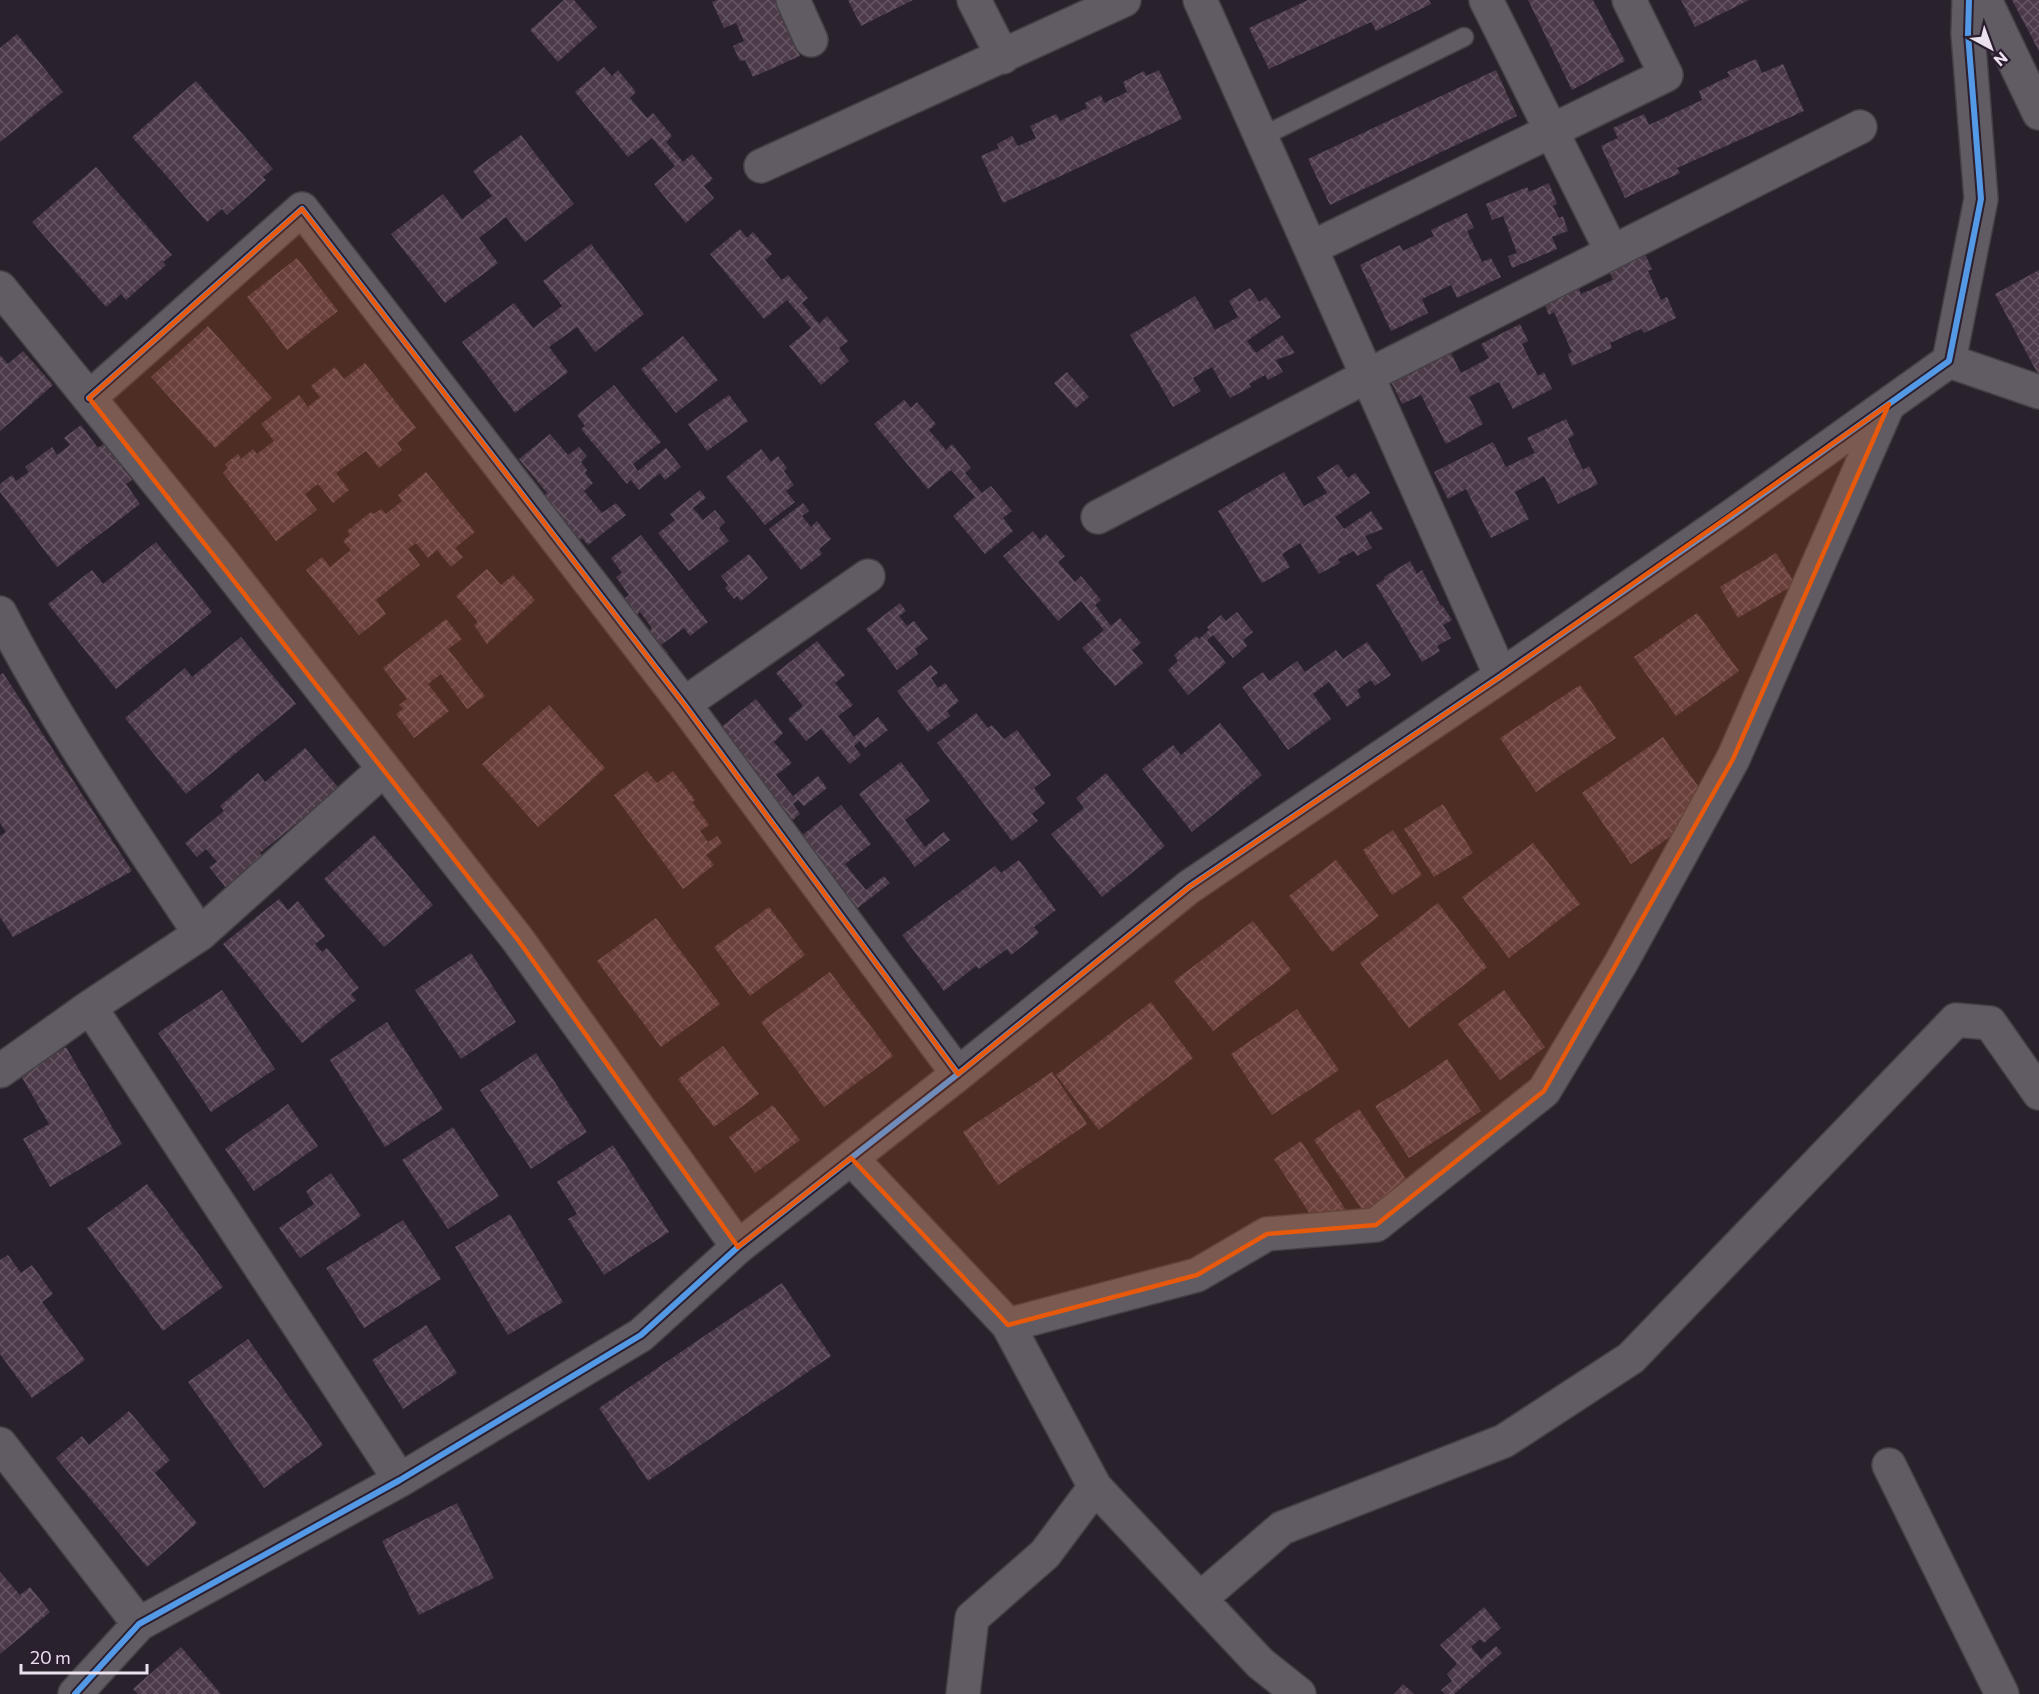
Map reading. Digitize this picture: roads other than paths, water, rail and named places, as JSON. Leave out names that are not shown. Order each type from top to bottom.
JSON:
[{"type":"street","points":[[794,0],[811,40]]},
{"type":"street","points":[[974,0],[1003,57]]},
{"type":"street","points":[[760,166],[1124,0]]},
{"type":"street","points":[[1200,0],[1501,676]]},
{"type":"street","points":[[1486,0],[1612,252]]},
{"type":"street","points":[[1311,248],[1666,75],[1629,0]]},
{"type":"street","points":[[75,1694],[139,1624],[400,1480],[641,1335],[738,1247],[958,1074],[1189,886],[1501,676],[1732,516],[1949,360],[1981,199],[1968,34],[1969,0]]},
{"type":"street","points":[[1985,0],[2039,113]]},
{"type":"street","points":[[1098,517],[1367,376],[1860,127]]},
{"type":"street","points":[[89,398],[302,209],[684,704],[958,1074]]},
{"type":"street","points":[[0,288],[219,558],[518,940],[738,1247]]},
{"type":"street","points":[[1949,360],[2039,392]]},
{"type":"street","points":[[1008,1325],[1197,1275],[1267,1234],[1376,1225],[1544,1091],[1621,963],[1733,759],[1888,404]]},
{"type":"street","points":[[684,704],[868,576]]},
{"type":"street","points":[[0,613],[19,650],[78,748],[200,934]]},
{"type":"street","points":[[0,1071],[90,1007],[200,934],[384,769]]},
{"type":"street","points":[[90,1007],[400,1480]]},
{"type":"street","points":[[1200,1599],[1282,1528],[1504,1441],[1631,1358],[1956,1020],[1990,1023],[2039,1094]]},
{"type":"street","points":[[851,1158],[1008,1325],[1095,1487],[1260,1663],[1299,1694]]},
{"type":"street","points":[[0,1444],[139,1624]]},
{"type":"street","points":[[1889,1465],[2002,1694]]},
{"type":"street","points":[[963,1694],[972,1618],[1045,1554],[1095,1487]]},
{"type":"lane","points":[[1261,137],[1464,37]]}]
